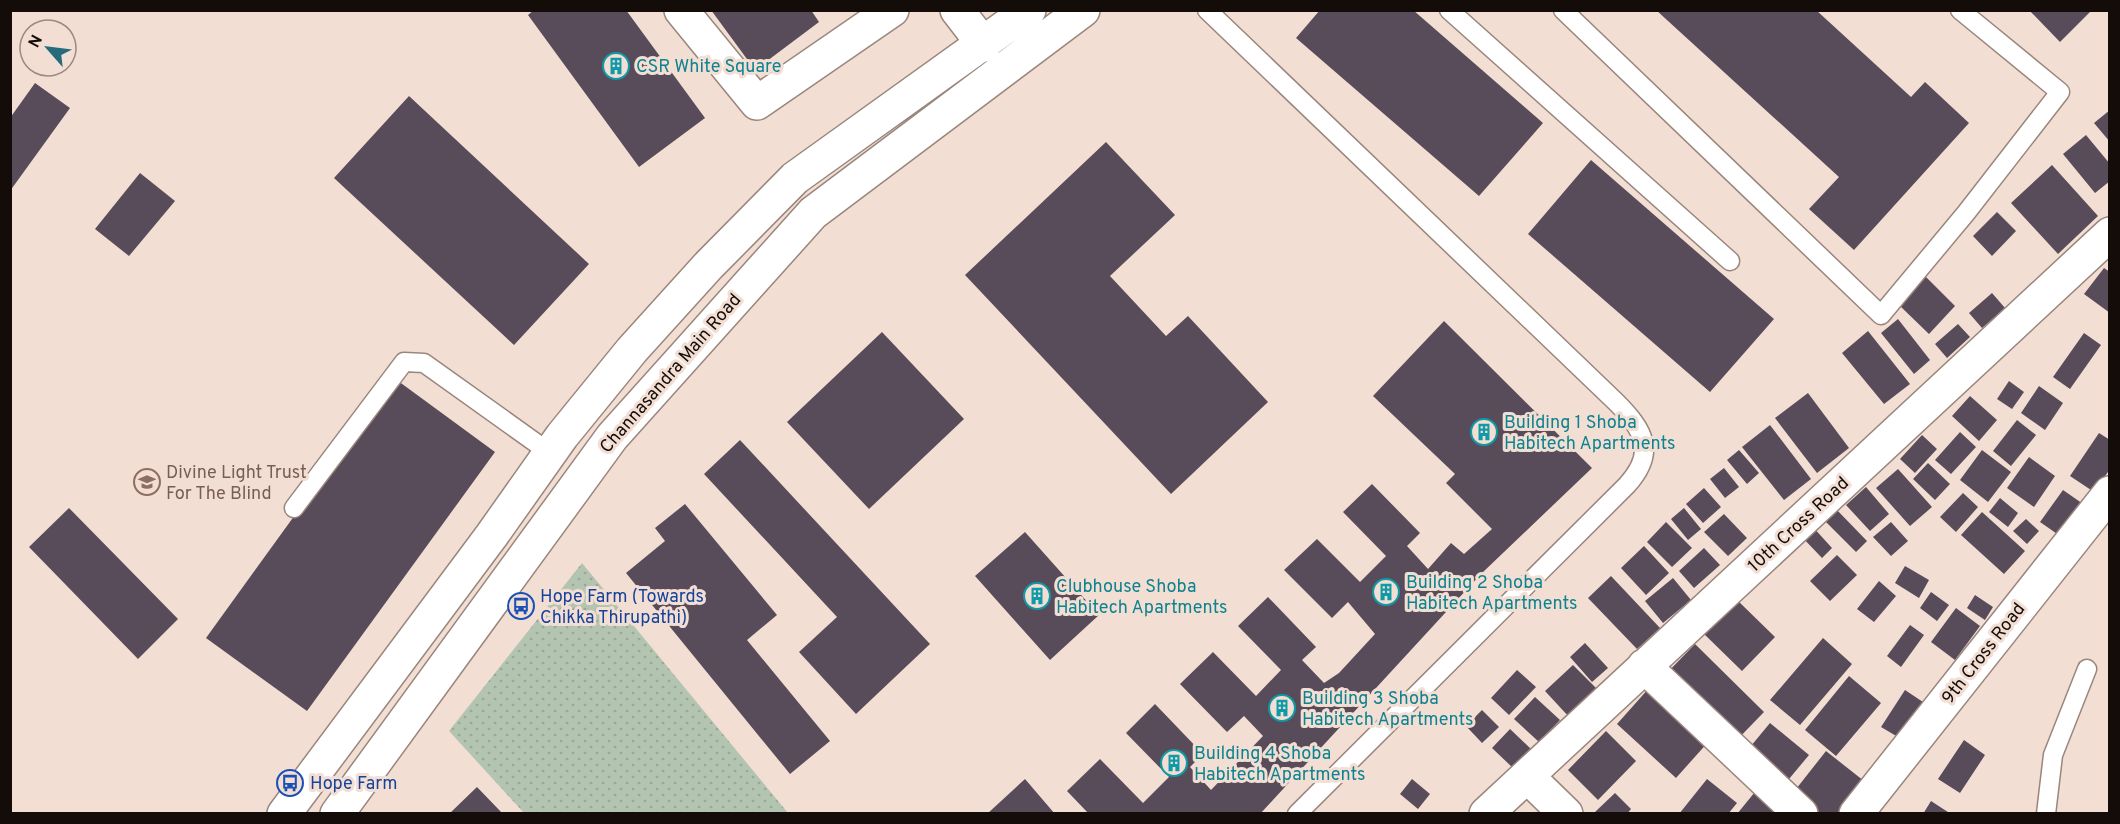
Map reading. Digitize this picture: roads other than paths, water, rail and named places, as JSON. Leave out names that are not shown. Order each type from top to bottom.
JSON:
[{"type":"main road","points":[[681,10],[757,104],[892,10]]},
{"type":"main road","points":[[957,10],[984,45]]},
{"type":"main road","points":[[284,813],[549,453],[632,350],[709,265],[795,178],[984,45],[1029,10]]},
{"type":"main road","name":"Channasandra Main Road","points":[[338,813],[612,437],[813,213],[1083,10]]},
{"type":"main road","points":[[795,178],[813,213]]},
{"type":"main road","name":"10th Cross Road","points":[[1486,813],[2109,234]]},
{"type":"main road","name":"9th Cross Road","points":[[1856,813],[2109,494]]},
{"type":"main road","points":[[1644,666],[1801,813]]},
{"type":"main road","points":[[1527,776],[1566,813]]},
{"type":"lane","points":[[1207,10],[1616,402],[1637,424],[1643,441],[1644,451],[1639,470],[1627,485],[1297,813]]},
{"type":"lane","points":[[1449,10],[1730,261]]},
{"type":"lane","points":[[1563,10],[1881,315],[1966,213],[2060,92],[1960,10]]},
{"type":"lane","points":[[294,508],[404,362],[424,363],[549,453]]},
{"type":"lane","points":[[2046,813],[2053,755],[2087,669]]},
{"type":"place","name":"CSR White Square","points":[[616,66]]},
{"type":"place","name":"Building 1 Shoba Habitech Apartments","points":[[1484,432]]},
{"type":"place","name":"Divine Light Trust For The Blind","points":[[147,482]]},
{"type":"place","name":"Building 2 Shoba Habitech Apartments","points":[[1386,592]]},
{"type":"place","name":"Clubhouse Shoba Habitech Apartments","points":[[1037,596]]},
{"type":"place","name":"Hope Farm (Towards Chikka Thirupathi)","points":[[521,606]]},
{"type":"place","name":"Building 3 Shoba Habitech Apartments","points":[[1282,708]]},
{"type":"place","name":"Building 4 Shoba Habitech Apartments","points":[[1174,763]]},
{"type":"place","name":"Hope Farm","points":[[290,783]]}]
